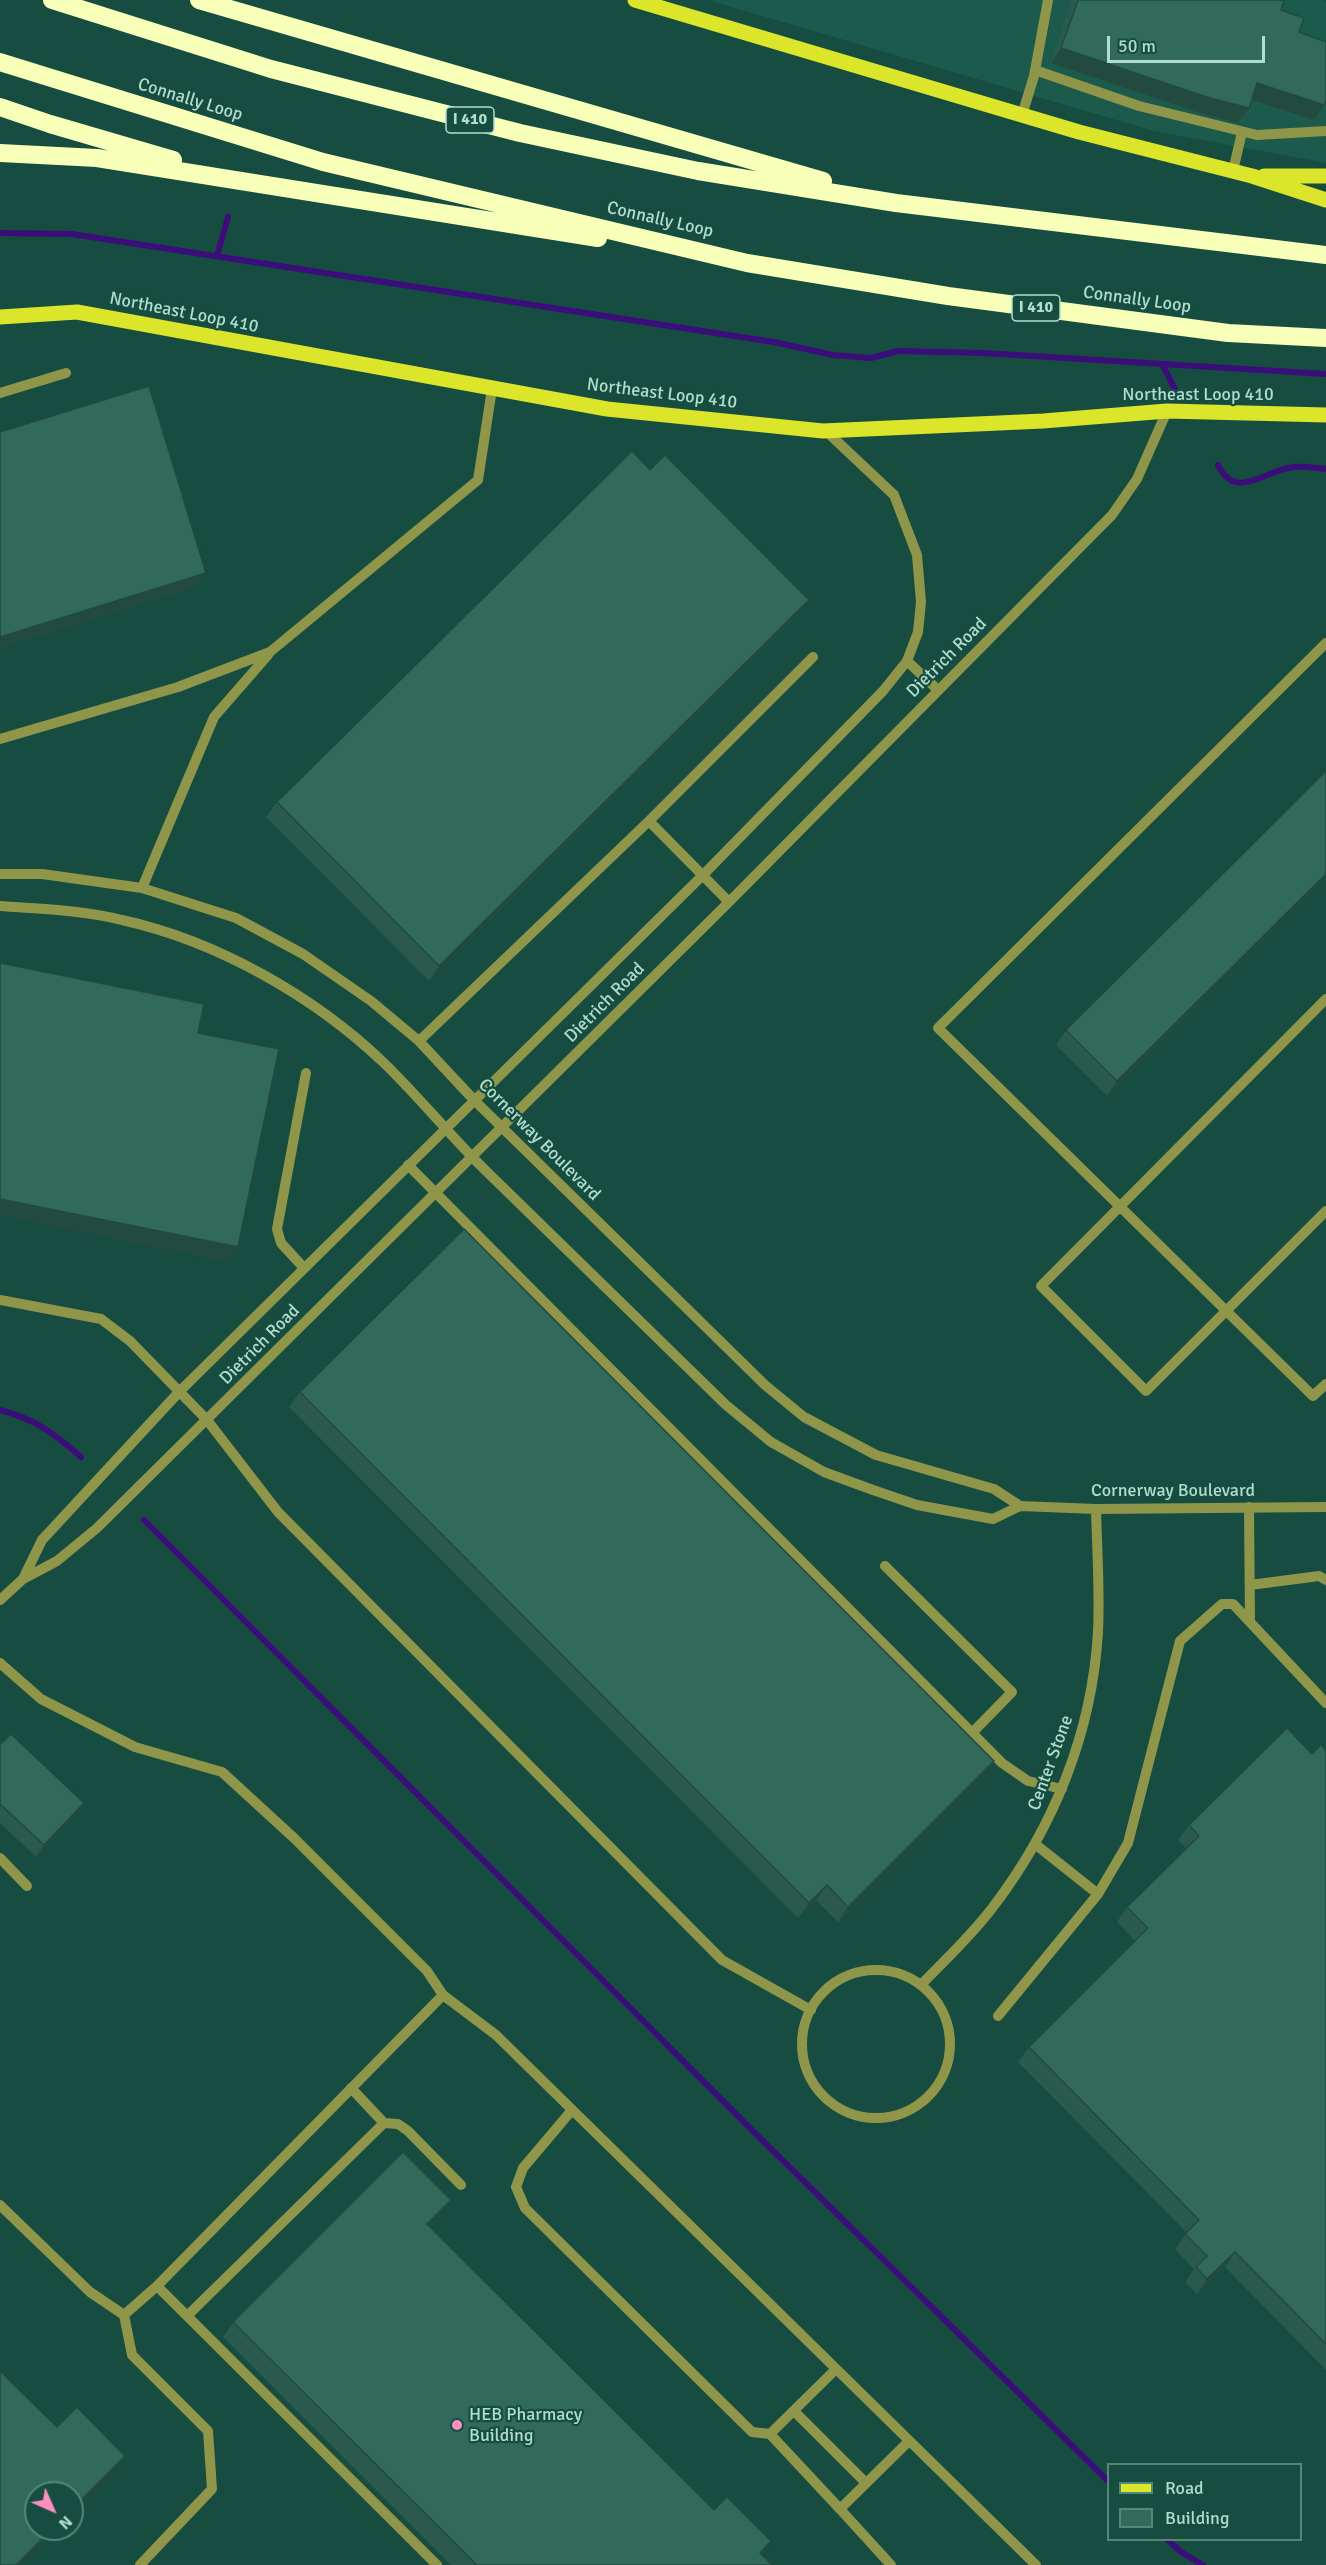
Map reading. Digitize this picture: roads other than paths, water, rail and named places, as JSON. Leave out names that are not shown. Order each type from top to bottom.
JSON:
[{"type":"highway","name":"I 410","points":[[52,0],[272,69],[520,133],[698,171],[896,203],[1326,255]]},
{"type":"highway","points":[[198,0],[896,203]]},
{"type":"highway","name":"Connally Loop","points":[[0,62],[322,162],[747,262],[948,297],[1228,333],[1326,338]]},
{"type":"highway","points":[[0,106],[50,124],[249,182]]},
{"type":"highway","points":[[0,153],[97,158],[747,262]]},
{"type":"main road","points":[[635,0],[1022,115],[1252,176],[1326,200]]},
{"type":"main road","points":[[1252,176],[1326,176]]},
{"type":"main road","name":"Northeast Loop 410","points":[[0,317],[77,312],[607,410],[826,431],[1043,421],[1167,411],[1326,415]]},
{"type":"street","points":[[1022,115],[1035,70],[1048,0]]},
{"type":"street","points":[[1035,70],[1138,106],[1242,132],[1257,135],[1326,131]]},
{"type":"street","points":[[1233,171],[1242,132]]},
{"type":"street","points":[[0,393],[66,373]]},
{"type":"street","points":[[142,888],[214,717],[270,652],[478,480],[492,389]]},
{"type":"street","name":"Dietrich Road","points":[[0,1600],[23,1580],[57,1561],[97,1527],[207,1420],[729,902],[1112,515],[1137,479],[1167,411]]},
{"type":"street","name":"Dietrich Road","points":[[23,1580],[42,1540],[180,1391],[444,1128],[703,875],[883,691],[907,661],[918,632],[920,612],[917,555],[894,495],[826,431]]},
{"type":"street","points":[[1326,643],[938,1028],[1313,1396],[1326,1384]]},
{"type":"street","points":[[0,739],[178,687],[270,652]]},
{"type":"street","points":[[419,1041],[649,821],[813,657]]},
{"type":"street","points":[[907,661],[938,690]]},
{"type":"street","points":[[649,821],[729,902]]},
{"type":"street","name":"Cornerway Boulevard","points":[[0,874],[42,874],[142,888],[236,918],[303,954],[371,1001],[419,1041],[474,1100],[708,1331],[765,1385],[804,1417],[876,1455],[994,1490],[1020,1506]]},
{"type":"street","name":"Cornerway Boulevard","points":[[0,906],[65,910],[122,919],[177,935],[248,965],[302,1000],[376,1056],[472,1157],[726,1406],[771,1442],[824,1472],[917,1505],[993,1519],[1020,1506],[1096,1509],[1326,1507]]},
{"type":"street","points":[[1326,999],[1121,1208],[1041,1286],[1146,1391],[1326,1211]]},
{"type":"street","points":[[304,1268],[281,1243],[277,1229],[306,1073]]},
{"type":"street","points":[[408,1165],[1002,1763],[1028,1781],[1062,1789]]},
{"type":"street","points":[[0,1300],[101,1319],[130,1341],[207,1420],[278,1512],[722,1960],[811,2010]]},
{"type":"street","points":[[1250,1507],[1250,1623]]},
{"type":"street","name":"Center Stone","points":[[922,1984],[991,1909],[1035,1844],[1062,1789],[1082,1731],[1093,1681],[1098,1631],[1096,1509]]},
{"type":"street","points":[[885,1566],[1012,1692],[972,1733]]},
{"type":"street","points":[[1250,1584],[1319,1576],[1326,1580]]},
{"type":"street","points":[[998,2016],[1098,1894],[1128,1843],[1180,1641],[1222,1604],[1233,1604],[1326,1703]]},
{"type":"street","points":[[0,1663],[41,1700],[135,1747],[222,1772],[294,1838],[427,1971],[442,1995],[496,2035],[1036,2565]]},
{"type":"street","points":[[1035,1844],[1098,1894]]},
{"type":"street","points":[[0,1858],[27,1886]]},
{"type":"street","points":[[878,1969],[902,1973],[922,1984],[939,2003],[950,2027],[951,2053],[943,2078],[927,2098],[906,2113],[880,2119],[854,2116],[831,2104],[815,2087],[805,2066],[801,2043],[805,2020],[811,2010],[816,1999],[834,1982],[855,1972],[878,1969]]},
{"type":"street","points":[[124,2315],[157,2286],[442,1995]]},
{"type":"street","points":[[351,2088],[384,2123],[398,2124],[408,2131],[461,2185]]},
{"type":"street","points":[[572,2110],[523,2168],[516,2187],[525,2208],[752,2432],[770,2434],[891,2565]]},
{"type":"street","points":[[187,2316],[384,2123]]},
{"type":"street","points":[[0,2205],[90,2292],[124,2315],[132,2355],[208,2431],[212,2488],[140,2565]]},
{"type":"street","points":[[157,2286],[437,2565]]},
{"type":"street","points":[[770,2434],[836,2369]]},
{"type":"street","points":[[794,2411],[866,2484]]},
{"type":"street","points":[[840,2509],[909,2441]]},
{"type":"waterway","points":[[217,256],[228,217]]},
{"type":"waterway","points":[[0,233],[72,234],[774,342],[833,355],[871,358],[898,351],[984,353],[1326,374]]},
{"type":"waterway","points":[[1162,364],[1176,391]]},
{"type":"waterway","points":[[1218,465],[1225,475],[1241,483],[1293,467],[1326,469]]},
{"type":"waterway","points":[[0,1410],[44,1428],[81,1457]]},
{"type":"waterway","points":[[144,1520],[753,2131],[1107,2480]]},
{"type":"waterway","points":[[1169,2541],[1181,2552],[1203,2565]]},
{"type":"place","name":"HEB Pharmacy Building","points":[[457,2425]]}]
